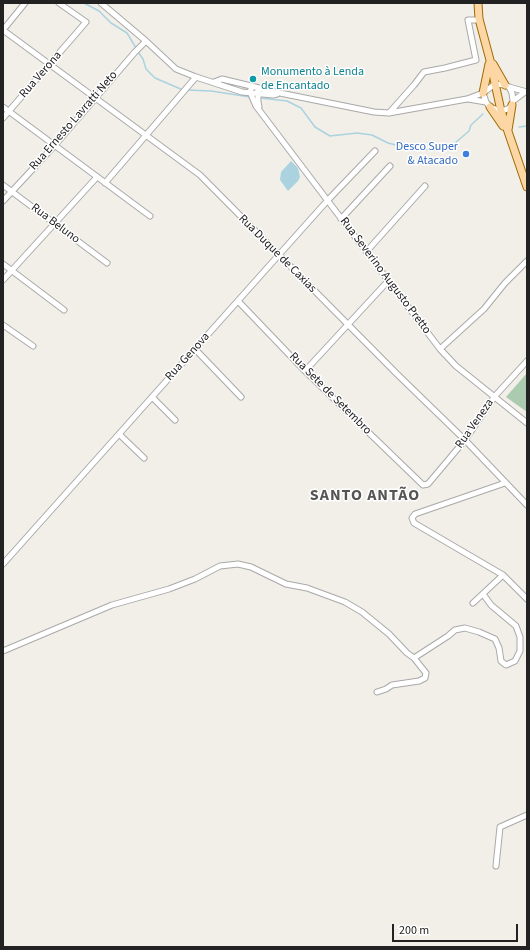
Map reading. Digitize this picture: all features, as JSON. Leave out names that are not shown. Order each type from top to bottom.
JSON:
[{"type":"main road","points":[[478,3],[480,20],[490,60],[492,85],[527,187]]},
{"type":"main road","points":[[490,60],[507,86]]},
{"type":"main road","points":[[483,93],[490,60]]},
{"type":"main road","points":[[508,132],[513,103]]},
{"type":"main road","points":[[488,105],[508,132]]},
{"type":"street","points":[[3,30],[25,3]]},
{"type":"street","name":"Rua Verona","points":[[3,118],[86,22],[59,3]]},
{"type":"street","points":[[101,3],[146,41],[176,69],[214,82],[251,98]]},
{"type":"street","points":[[389,113],[424,72],[476,60],[468,20],[480,20]]},
{"type":"street","name":"Rua Duque de Caxias","points":[[3,30],[200,175],[347,324],[465,440],[527,506]]},
{"type":"street","name":"Rua Ernesto Lavratti Neto","points":[[3,201],[55,145],[136,50],[146,41]]},
{"type":"street","points":[[105,183],[196,77]]},
{"type":"street","points":[[214,82],[222,79],[252,86],[258,92],[273,95],[280,93],[374,112],[389,113],[467,99],[483,93],[492,85],[507,86],[526,92]]},
{"type":"street","points":[[251,98],[252,86]]},
{"type":"street","points":[[507,86],[512,93],[513,103]]},
{"type":"street","points":[[251,98],[258,92]]},
{"type":"street","name":"Rua Severino Augusto Pretto","points":[[258,92],[251,98],[260,112],[440,349],[456,366],[527,423]]},
{"type":"street","points":[[467,99],[488,105],[501,111],[508,109],[526,92]]},
{"type":"street","points":[[483,93],[488,105]]},
{"type":"street","points":[[3,107],[150,216]]},
{"type":"street","name":"Rua Genova","points":[[3,564],[327,201],[375,151]]},
{"type":"street","points":[[341,219],[390,166]]},
{"type":"street","points":[[3,280],[97,177]]},
{"type":"street","name":"Rua Beluno","points":[[3,185],[107,263]]},
{"type":"street","points":[[367,251],[425,186]]},
{"type":"street","points":[[440,349],[484,309],[505,283],[527,261]]},
{"type":"street","points":[[3,264],[64,310]]},
{"type":"street","points":[[305,371],[389,280]]},
{"type":"street","name":"Rua Sete de Setembro","points":[[238,301],[305,371],[423,485]]},
{"type":"street","points":[[3,325],[33,346]]},
{"type":"street","points":[[195,349],[241,397]]},
{"type":"street","name":"Rua Veneza","points":[[423,485],[428,484],[465,440],[495,396],[527,361]]},
{"type":"street","points":[[152,397],[176,420]]},
{"type":"street","points":[[119,434],[144,458]]},
{"type":"street","points":[[505,483],[415,514],[412,518],[414,523],[503,575],[527,599]]},
{"type":"street","points":[[3,651],[112,605],[169,589],[195,579],[220,566],[238,564],[251,567],[286,584],[307,588],[345,602],[362,612],[389,634],[407,653],[414,658],[426,673],[425,678],[419,681],[392,685],[377,692]]},
{"type":"street","points":[[473,603],[503,575]]},
{"type":"street","points":[[414,658],[455,630],[465,628],[495,639],[499,648],[501,661],[506,665],[515,661],[520,651],[520,637],[516,626],[491,605],[483,594]]},
{"type":"street","points":[[496,866],[500,827],[527,815]]},
{"type":"green space","points":[[527,373],[527,412],[506,397]]},
{"type":"water","points":[[291,161],[298,168],[300,177],[288,191],[280,180],[281,172]]},
{"type":"waterway","points":[[84,3],[99,11],[111,23],[127,33],[136,48]]},
{"type":"waterway","points":[[138,52],[143,59],[146,69],[155,78],[183,90]]},
{"type":"waterway","points":[[187,90],[211,91],[250,97]]},
{"type":"waterway","points":[[260,98],[287,101],[301,108],[315,127],[330,136],[357,133],[372,135],[388,143],[408,148],[434,150],[443,149],[455,143],[469,131],[471,125],[483,114]]},
{"type":"waterway","points":[[519,127],[527,126]]},
{"type":"place","name":"Monumento à Lenda de Encantado","points":[[253,79]]},
{"type":"place","name":"Desco Super & Atacado","points":[[466,154]]},
{"type":"district","name":"SANTO ANTÃO","points":[[365,496]]}]
